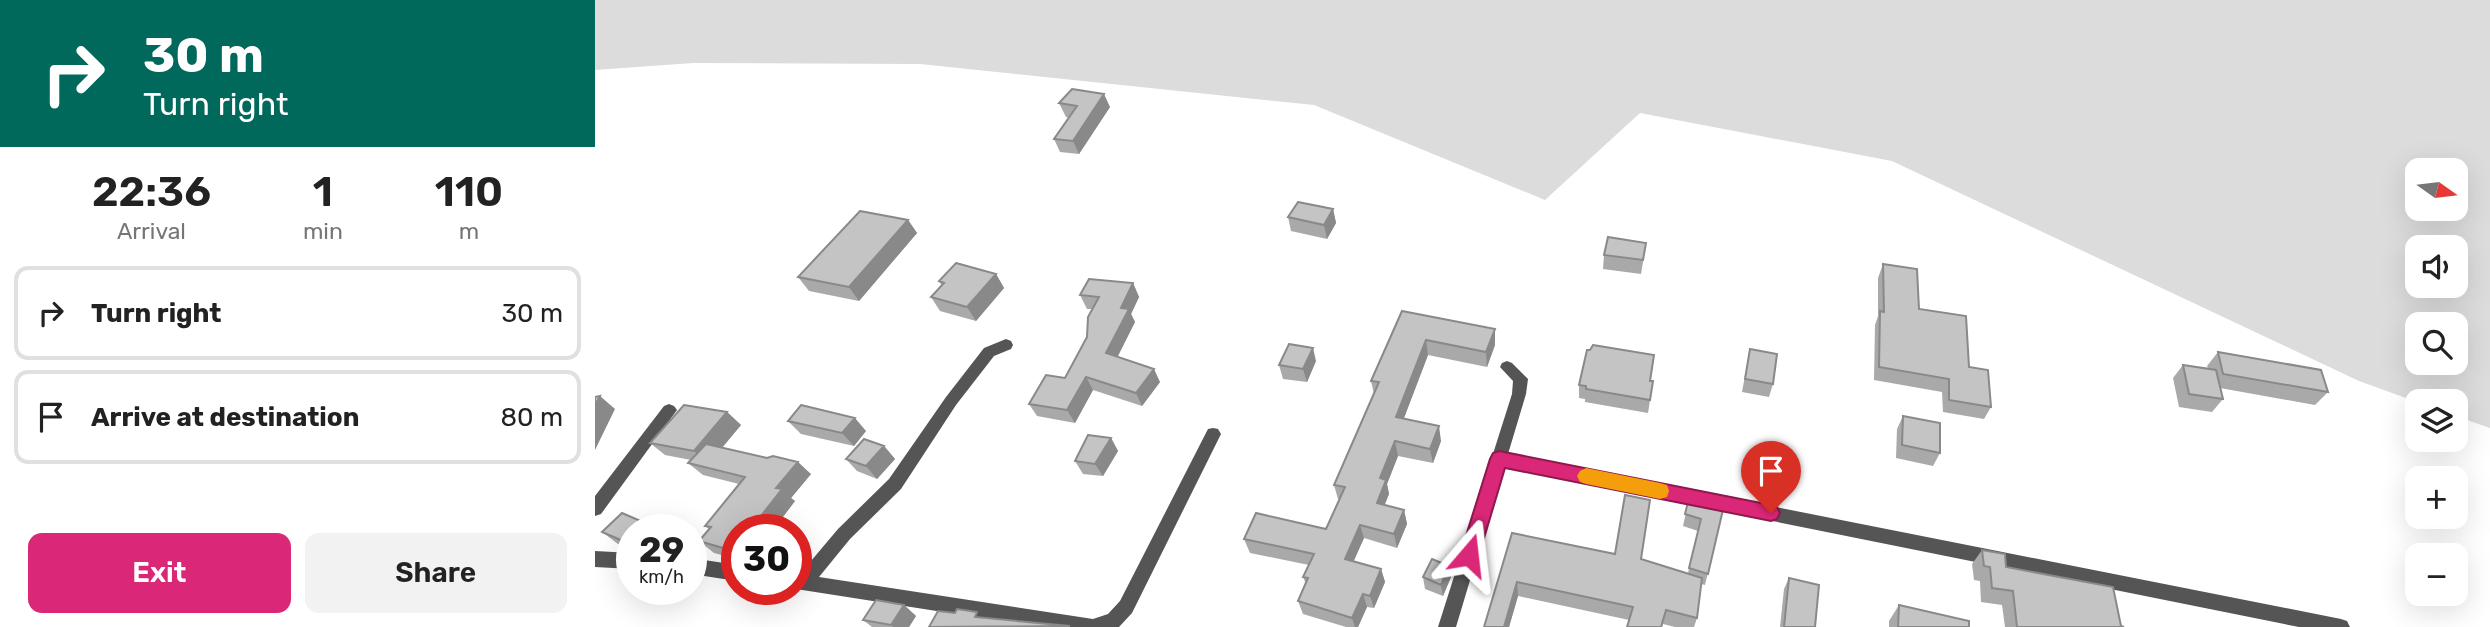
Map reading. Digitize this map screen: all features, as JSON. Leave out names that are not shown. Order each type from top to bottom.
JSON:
[{"type":"street","points":[[812,570],[895,484],[951,401],[989,352],[1006,345]]},
{"type":"street","points":[[1447,627],[1521,379],[1507,367]]},
{"type":"street","points":[[595,509],[669,410]]},
{"type":"street","points":[[812,585],[1093,627],[1113,621],[1126,607],[1213,434]]},
{"type":"street","points":[[1499,459],[2341,627]]},
{"type":"street","points":[[595,559],[616,560]]},
{"type":"shaded area","points":[[595,0],[2490,0],[2490,428],[2468,420],[2468,389],[2405,389],[2405,398],[2359,381],[1892,161],[1640,113],[1545,200],[1314,105],[920,64],[693,63],[595,70]]},
{"type":"building","points":[[1072,89],[1104,94],[1073,141],[1054,139],[1077,106],[1059,103]]},
{"type":"building","points":[[1298,202],[1333,209],[1324,225],[1288,217]]},
{"type":"building","points":[[860,211],[908,220],[849,287],[798,277]]},
{"type":"building","points":[[1608,237],[1646,243],[1643,260],[1604,255]]},
{"type":"building","points":[[956,263],[996,274],[967,307],[931,297],[944,283],[939,281]]},
{"type":"building","points":[[1883,264],[1917,269],[1919,309],[1966,316],[1969,367],[1988,370],[1991,407],[1949,400],[1949,379],[1879,367],[1880,311],[1884,312]]},
{"type":"building","points":[[1089,279],[1133,283],[1121,308],[1129,309],[1106,353],[1154,369],[1136,393],[1086,377],[1067,410],[1029,404],[1046,375],[1065,378],[1087,337],[1088,317],[1099,297],[1080,295]]},
{"type":"building","points":[[1402,311],[1495,329],[1486,352],[1426,340],[1396,417],[1439,426],[1430,449],[1395,441],[1380,478],[1386,480],[1377,503],[1404,510],[1394,534],[1360,525],[1345,559],[1381,569],[1370,596],[1363,594],[1352,618],[1298,601],[1308,578],[1303,577],[1314,554],[1244,539],[1256,513],[1326,529],[1345,487],[1334,485],[1379,382],[1371,381]]},
{"type":"building","points":[[1289,344],[1313,348],[1303,369],[1279,365]]},
{"type":"building","points":[[1593,345],[1654,355],[1650,400],[1586,389],[1586,386],[1579,385],[1587,350]]},
{"type":"building","points":[[1750,349],[1777,354],[1773,384],[1745,379]]},
{"type":"building","points":[[2218,352],[2321,370],[2328,392],[2223,374]]},
{"type":"building","points":[[2183,365],[2216,370],[2223,399],[2189,394]]},
{"type":"building","points":[[684,405],[727,412],[694,451],[650,443]]},
{"type":"building","points":[[801,405],[855,418],[842,433],[788,421]]},
{"type":"building","points":[[1903,416],[1940,423],[1940,453],[1902,445]]},
{"type":"building","points":[[1088,435],[1111,438],[1095,464],[1075,461]]},
{"type":"building","points":[[864,439],[884,446],[866,466],[846,459]]},
{"type":"building","points":[[706,444],[798,462],[776,488],[782,489],[762,514],[721,514],[721,547],[707,543],[707,532],[711,527],[707,526],[707,524],[745,477],[688,463]]},
{"type":"building","points":[[1690,494],[1725,501],[1708,574],[1689,568],[1701,519],[1685,514]]},
{"type":"building","points":[[1625,495],[1650,500],[1641,559],[1702,578],[1697,618],[1666,610],[1661,627],[1627,627],[1633,607],[1517,582],[1504,627],[1484,627],[1512,533],[1615,554]]},
{"type":"building","points":[[616,519],[616,538],[602,532]]},
{"type":"building","points":[[1982,550],[2005,554],[2006,567],[2113,587],[2121,626],[2124,627],[2017,627],[2013,591],[1992,588],[1990,567],[1984,566]]},
{"type":"building","points":[[1432,559],[1449,566],[1441,585],[1423,577]]},
{"type":"building","points":[[1789,578],[1819,585],[1815,627],[1784,627]]},
{"type":"building","points":[[876,600],[904,605],[891,625],[863,620]]},
{"type":"building","points":[[1899,605],[1969,621],[1969,627],[1898,627]]},
{"type":"building","points":[[957,609],[977,612],[975,617],[1070,626],[929,627],[938,611],[955,613]]},
{"type":"slow traffic","points":[[1586,476],[1660,491]]},
{"type":"route","points":[[1469,555],[1499,459],[1771,513]]}]
